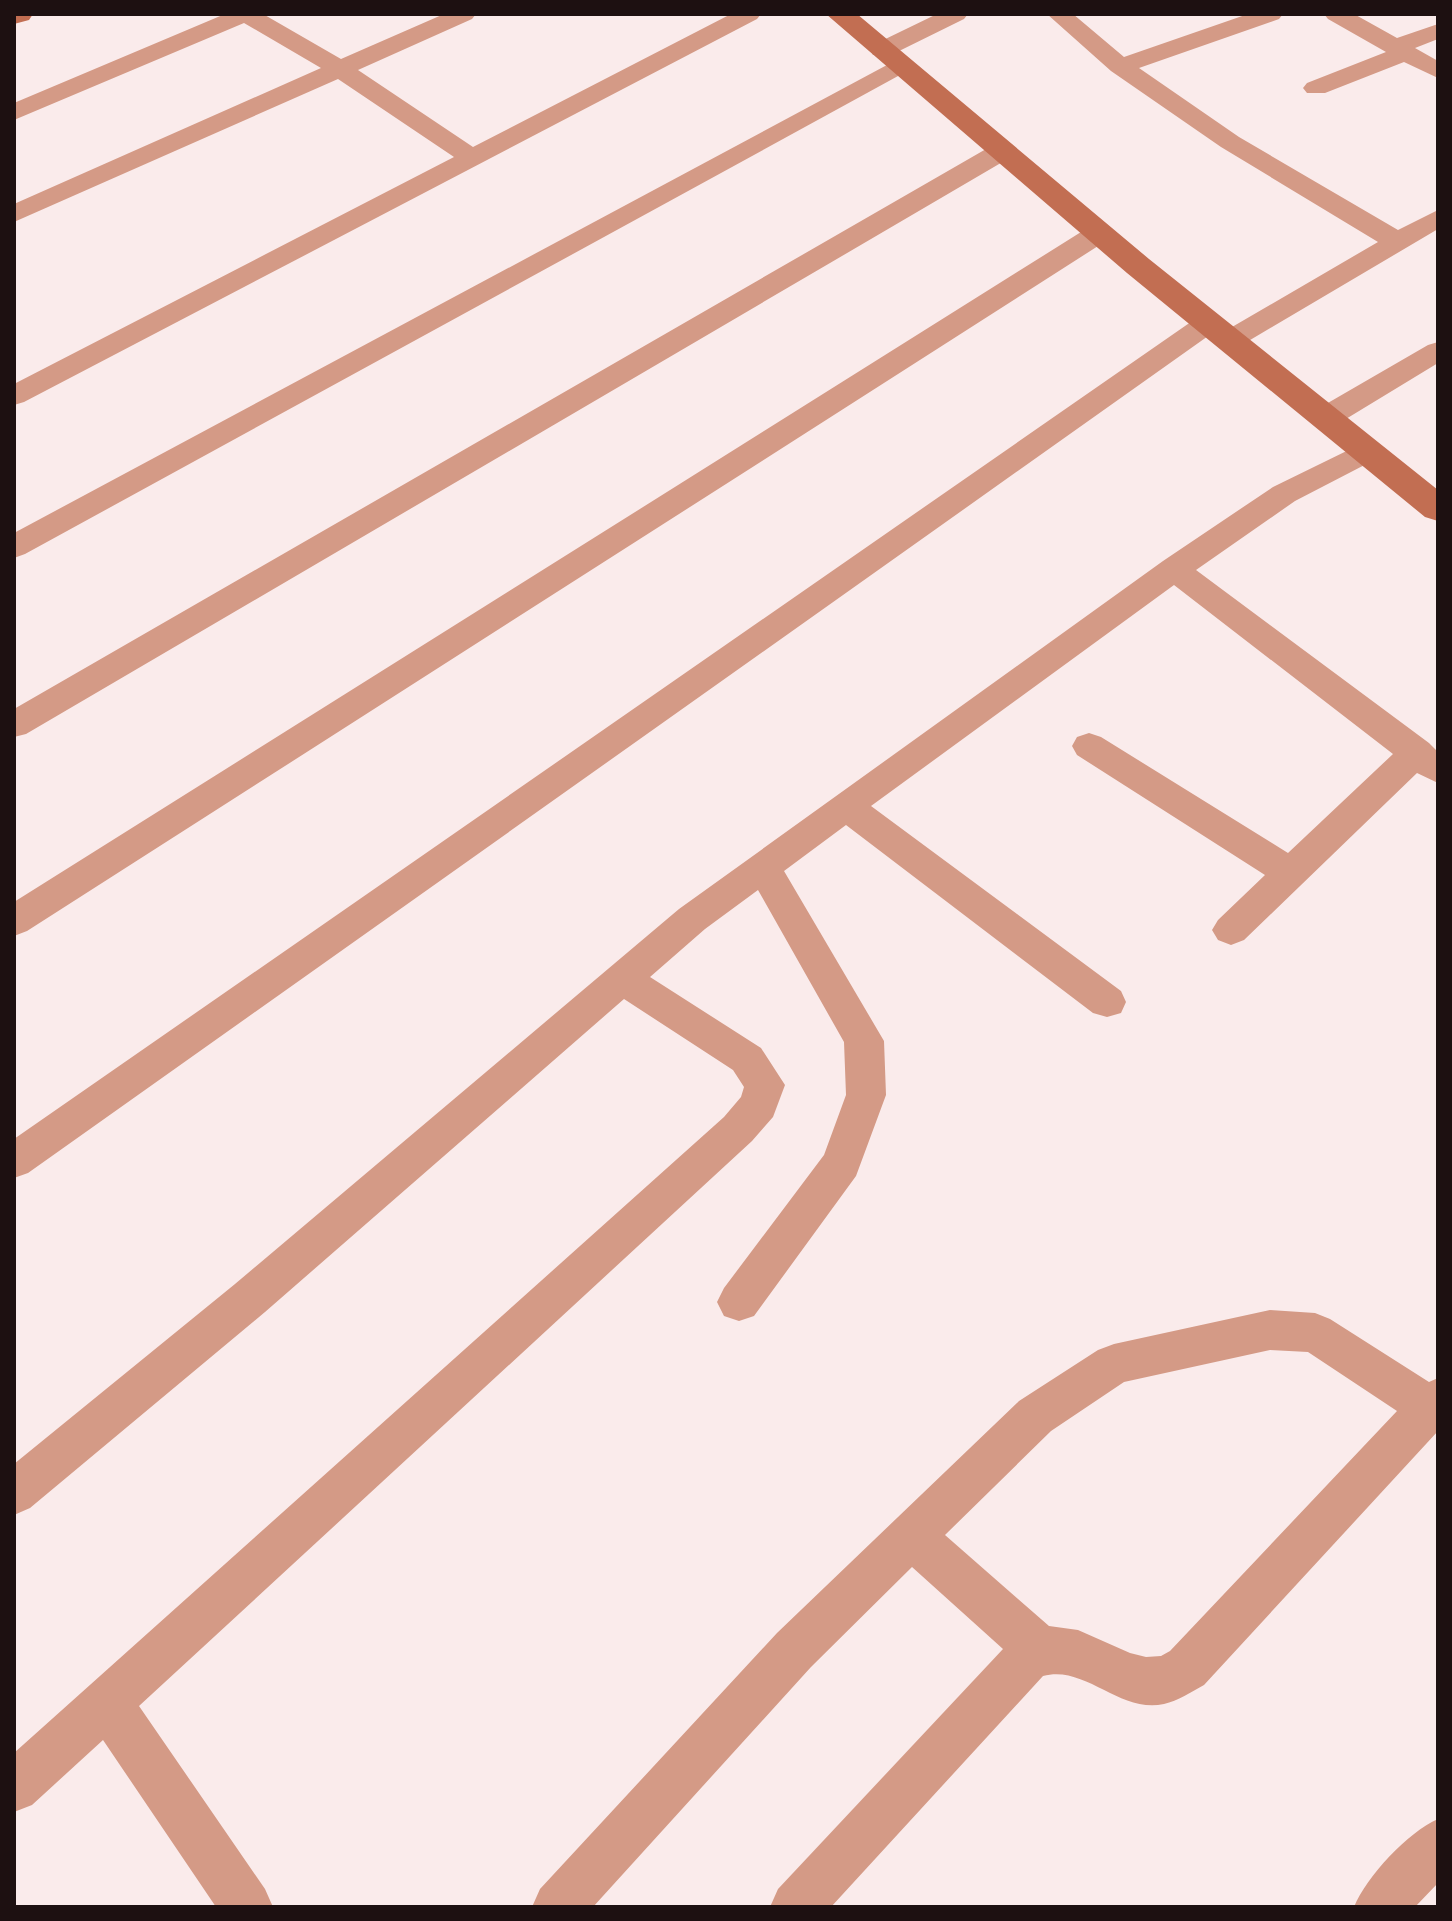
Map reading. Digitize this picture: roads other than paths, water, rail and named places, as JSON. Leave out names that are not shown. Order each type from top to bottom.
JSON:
[{"type":"street","points":[[14,112],[245,14],[340,69],[471,157]]},
{"type":"street","points":[[14,214],[464,14]]},
{"type":"street","points":[[14,396],[749,14]]},
{"type":"street","points":[[840,14],[1099,233],[1438,509]]},
{"type":"street","points":[[14,547],[891,57],[956,14]]},
{"type":"street","points":[[1059,14],[1120,66],[1230,142],[1398,242]]},
{"type":"street","points":[[1120,66],[1271,14]]},
{"type":"street","points":[[1336,14],[1438,71]]},
{"type":"street","points":[[1316,88],[1438,31]]},
{"type":"street","points":[[14,725],[1002,151]]},
{"type":"street","points":[[14,1161],[1219,332],[1398,242],[1438,218]]},
{"type":"street","points":[[14,921],[1099,233]]},
{"type":"street","points":[[1325,418],[1438,351]]},
{"type":"street","points":[[14,1493],[250,1298],[692,919],[1174,569],[1284,494],[1367,451]]},
{"type":"street","points":[[1174,569],[1428,761],[1291,873],[1231,930]]},
{"type":"street","points":[[1089,746],[1291,873]]},
{"type":"street","points":[[846,806],[1107,1002]]},
{"type":"street","points":[[739,1302],[841,1164],[866,1095],[864,1041],[763,867]]},
{"type":"street","points":[[14,1787],[738,1129],[759,1105],[765,1085],[747,1059],[623,979]]},
{"type":"street","points":[[558,1907],[794,1650],[1035,1416],[1114,1364],[1270,1330],[1315,1333],[1434,1403],[1187,1668],[1164,1680],[1136,1680],[1082,1655],[1057,1648],[1040,1650],[1026,1659],[796,1907]]},
{"type":"street","points":[[912,1536],[1040,1650]]},
{"type":"street","points":[[107,1703],[247,1907]]},
{"type":"street","points":[[1380,1907],[1438,1845]]}]
